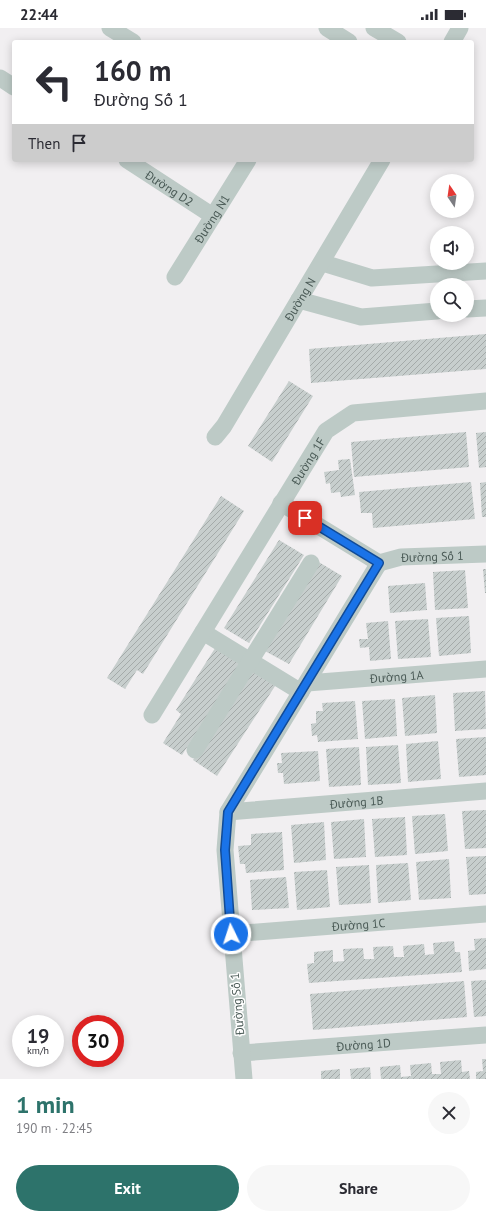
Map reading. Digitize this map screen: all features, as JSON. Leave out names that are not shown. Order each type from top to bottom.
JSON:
[{"type":"street","points":[[110,28],[130,40]]},
{"type":"street","points":[[374,28],[395,40]]},
{"type":"street","points":[[453,40],[460,28]]},
{"type":"street","points":[[0,78],[12,86]]},
{"type":"street","name":"Đường D2","points":[[130,162],[213,216]]},
{"type":"street","name":"Đường N1","points":[[175,277],[247,162]]},
{"type":"street","name":"Đường N","points":[[214,437],[224,426],[299,300],[323,263],[381,162]]},
{"type":"street","points":[[323,263],[372,278],[486,271]]},
{"type":"street","points":[[299,300],[361,317],[430,312]]},
{"type":"street","points":[[474,309],[486,308]]},
{"type":"street","name":"Đường 1F","points":[[152,715],[326,431],[353,413],[486,401]]},
{"type":"street","points":[[281,503],[379,563]]},
{"type":"street","name":"Đường Số 1","points":[[244,1079],[225,850],[228,812],[379,563],[401,557],[486,554]]},
{"type":"street","points":[[194,750],[311,563]]},
{"type":"street","points":[[203,632],[250,661],[304,687]]},
{"type":"street","name":"Đường 1A","points":[[304,687],[486,669]]},
{"type":"street","name":"Đường 1B","points":[[228,812],[486,791]]},
{"type":"street","name":"Đường 1C","points":[[231,934],[486,914]]},
{"type":"street","name":"Đường 1D","points":[[241,1053],[486,1035]]},
{"type":"building","points":[[486,334],[486,369],[311,383],[309,349]]},
{"type":"building","points":[[289,381],[313,396],[272,462],[248,446]]},
{"type":"building","points":[[466,432],[469,467],[354,477],[351,442]]},
{"type":"building","points":[[486,432],[486,467],[479,468],[476,433]]},
{"type":"building","points":[[350,459],[355,495],[341,497],[340,492],[331,493],[330,483],[326,484],[324,472],[339,470],[338,460]]},
{"type":"building","points":[[471,482],[475,519],[373,528],[372,513],[361,513],[359,492]]},
{"type":"building","points":[[486,482],[486,517],[482,517],[480,483]]},
{"type":"building","points":[[221,496],[244,511],[143,674],[137,670],[125,689],[107,678]]},
{"type":"building","points":[[279,540],[304,555],[249,643],[224,628]]},
{"type":"building","points":[[317,561],[342,576],[289,664],[263,650]]},
{"type":"building","points":[[483,569],[486,569],[486,593],[485,593]]},
{"type":"building","points":[[465,570],[468,608],[435,610],[433,572]]},
{"type":"building","points":[[425,583],[427,610],[390,613],[388,586]]},
{"type":"building","points":[[469,616],[471,653],[439,656],[436,618]]},
{"type":"building","points":[[428,619],[431,657],[398,659],[395,621]]},
{"type":"building","points":[[388,621],[391,659],[370,661],[369,647],[360,648],[359,639],[368,639],[366,623]]},
{"type":"building","points":[[217,645],[242,661],[182,755],[163,743],[181,714],[176,710]]},
{"type":"building","points":[[253,667],[277,683],[217,776],[193,760]]},
{"type":"building","points":[[485,691],[486,729],[455,731],[453,693]]},
{"type":"building","points":[[435,695],[437,733],[405,736],[402,698]]},
{"type":"building","points":[[395,699],[397,736],[365,739],[362,701]]},
{"type":"building","points":[[355,701],[358,739],[318,742],[317,735],[312,736],[311,724],[316,723],[316,711],[323,711],[322,703]]},
{"type":"building","points":[[486,737],[486,775],[459,777],[456,739]]},
{"type":"building","points":[[438,741],[441,779],[408,782],[406,744]]},
{"type":"building","points":[[398,745],[401,783],[368,785],[366,747]]},
{"type":"building","points":[[359,747],[361,785],[329,787],[326,749]]},
{"type":"building","points":[[318,751],[320,781],[284,784],[283,773],[278,773],[277,763],[282,763],[281,753]]},
{"type":"building","points":[[486,810],[486,848],[465,849],[462,811]]},
{"type":"building","points":[[445,814],[448,851],[415,854],[412,816]]},
{"type":"building","points":[[405,817],[407,855],[375,857],[372,819]]},
{"type":"building","points":[[364,819],[366,857],[334,859],[331,822]]},
{"type":"building","points":[[324,822],[326,860],[294,863],[291,825]]},
{"type":"building","points":[[282,832],[284,870],[246,873],[245,864],[240,864],[238,846],[251,845],[251,834]]},
{"type":"building","points":[[486,856],[486,894],[469,895],[466,857]]},
{"type":"building","points":[[449,859],[451,898],[419,900],[416,862]]},
{"type":"building","points":[[408,863],[411,900],[378,903],[376,865]]},
{"type":"building","points":[[369,865],[371,903],[339,905],[336,867]]},
{"type":"building","points":[[327,870],[330,907],[297,910],[294,872]]},
{"type":"building","points":[[286,877],[289,908],[252,910],[250,880]]},
{"type":"building","points":[[486,938],[486,969],[469,971],[468,951],[475,950],[474,939]]},
{"type":"building","points":[[454,941],[455,952],[460,952],[462,972],[309,983],[307,964],[314,963],[314,952],[333,950],[333,962],[344,961],[343,949],[363,948],[364,959],[374,959],[373,947],[393,946],[394,957],[404,957],[403,946],[424,944],[425,955],[434,954],[433,943]]},
{"type":"building","points":[[486,980],[486,1016],[474,1017],[471,981]]},
{"type":"building","points":[[464,981],[467,1017],[313,1030],[310,994]]},
{"type":"building","points":[[482,1059],[486,1059],[486,1079],[476,1079],[476,1072],[483,1071]]},
{"type":"building","points":[[461,1060],[462,1072],[469,1071],[470,1079],[381,1079],[380,1067],[400,1065],[401,1077],[411,1076],[410,1065],[431,1063],[432,1074],[441,1074],[440,1062]]},
{"type":"building","points":[[370,1067],[371,1079],[351,1079],[350,1069]]},
{"type":"building","points":[[340,1069],[340,1079],[321,1079],[321,1071]]},
{"type":"route","points":[[231,934],[225,850],[225,826],[228,812],[379,563],[305,518]]}]
